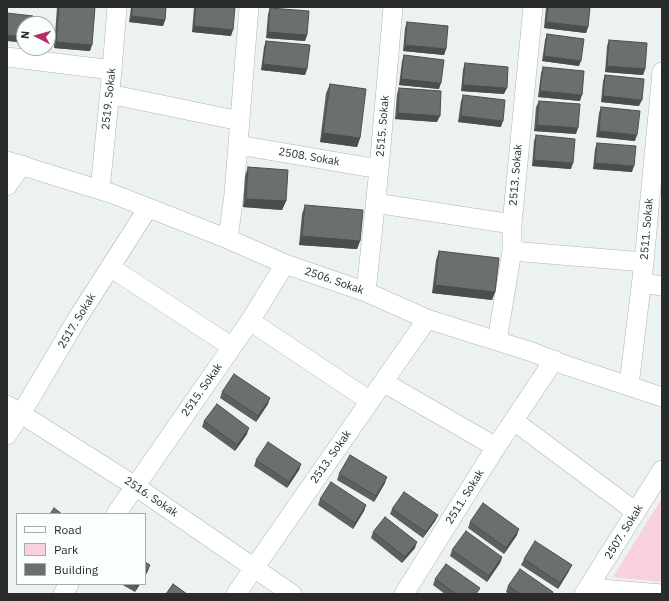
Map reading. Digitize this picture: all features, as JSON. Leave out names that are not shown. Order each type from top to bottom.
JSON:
[{"type":"street","name":"2519. Sokak","points":[[100,190],[117,7]]},
{"type":"street","points":[[228,239],[234,194],[249,7]]},
{"type":"street","name":"2515. Sokak","points":[[366,292],[379,169],[393,7]]},
{"type":"street","name":"2513. Sokak","points":[[497,341],[512,251],[512,224],[533,7]]},
{"type":"street","points":[[7,57],[112,70]]},
{"type":"street","name":"2511. Sokak","points":[[629,385],[642,283],[662,72]]},
{"type":"street","points":[[109,94],[240,122]]},
{"type":"street","name":"2508. Sokak","points":[[238,145],[379,169]]},
{"type":"street","points":[[7,186],[14,163]]},
{"type":"street","name":"2506. Sokak","points":[[14,163],[100,190],[148,208],[228,239],[285,264],[366,292],[427,319],[662,397]]},
{"type":"street","points":[[375,203],[512,224]]},
{"type":"street","name":"2517. Sokak","points":[[7,435],[14,410],[77,319],[148,208]]},
{"type":"street","points":[[512,251],[644,262]]},
{"type":"street","name":"2515. Sokak","points":[[117,513],[250,321],[285,264]]},
{"type":"street","points":[[110,267],[232,346]]},
{"type":"street","points":[[642,283],[662,286]]},
{"type":"street","name":"2513. Sokak","points":[[236,594],[427,319]]},
{"type":"street","points":[[250,321],[370,401]]},
{"type":"street","name":"2511. Sokak","points":[[404,594],[496,447],[554,360]]},
{"type":"street","points":[[383,382],[496,447]]},
{"type":"street","name":"2516. Sokak","points":[[14,410],[135,486],[292,594]]},
{"type":"street","points":[[514,421],[636,512]]},
{"type":"street","name":"2507. Sokak","points":[[586,591],[662,470]]},
{"type":"street","points":[[63,594],[68,585]]},
{"type":"street","points":[[586,591],[662,594]]},
{"type":"green space","points":[[662,498],[662,582],[613,577]]},
{"type":"building","points":[[59,7],[95,7],[92,45],[56,42]]},
{"type":"building","points":[[132,7],[166,7],[165,20],[132,16]]},
{"type":"building","points":[[196,7],[235,7],[233,30],[194,26]]},
{"type":"building","points":[[548,7],[590,7],[588,27],[546,22]]},
{"type":"building","points":[[270,8],[309,11],[307,35],[268,32]]},
{"type":"building","points":[[7,13],[33,16],[16,16],[16,36],[7,35]]},
{"type":"building","points":[[407,22],[448,26],[446,49],[405,45]]},
{"type":"building","points":[[547,34],[584,39],[581,61],[544,56]]},
{"type":"building","points":[[609,40],[647,43],[645,69],[607,66]]},
{"type":"building","points":[[266,41],[310,45],[307,69],[263,64]]},
{"type":"building","points":[[404,55],[444,60],[441,83],[401,79]]},
{"type":"building","points":[[465,63],[508,67],[507,88],[463,85]]},
{"type":"building","points":[[543,67],[584,71],[582,95],[540,91]]},
{"type":"building","points":[[605,75],[644,79],[642,100],[603,96]]},
{"type":"building","points":[[330,84],[366,89],[360,138],[323,133]]},
{"type":"building","points":[[399,88],[441,91],[440,116],[398,113]]},
{"type":"building","points":[[463,95],[505,100],[503,121],[461,116]]},
{"type":"building","points":[[539,101],[580,104],[578,128],[537,125]]},
{"type":"building","points":[[601,107],[640,111],[637,135],[599,131]]},
{"type":"building","points":[[536,135],[575,139],[573,163],[534,160]]},
{"type":"building","points":[[597,143],[636,146],[634,166],[595,163]]},
{"type":"building","points":[[248,167],[288,170],[286,201],[246,199]]},
{"type":"building","points":[[305,205],[363,210],[360,241],[302,236]]},
{"type":"building","points":[[439,251],[499,258],[495,292],[435,285]]},
{"type":"building","points":[[234,374],[270,398],[258,416],[222,392]]},
{"type":"building","points":[[217,404],[249,428],[237,445],[204,421]]},
{"type":"building","points":[[268,442],[301,464],[289,482],[256,460]]},
{"type":"building","points":[[350,455],[387,477],[376,496],[339,474]]},
{"type":"building","points":[[331,482],[366,505],[355,523],[320,499]]},
{"type":"building","points":[[404,492],[438,515],[426,532],[392,509]]},
{"type":"building","points":[[483,503],[519,529],[506,548],[470,522]]},
{"type":"building","points":[[54,508],[61,513],[51,513]]},
{"type":"building","points":[[385,517],[417,542],[405,557],[373,532]]},
{"type":"building","points":[[466,531],[502,557],[489,576],[452,550]]},
{"type":"building","points":[[535,541],[572,565],[560,583],[524,559]]},
{"type":"building","points":[[146,563],[150,565],[146,571]]},
{"type":"building","points":[[446,564],[480,588],[476,594],[456,594],[435,579]]},
{"type":"building","points":[[520,569],[553,592],[552,594],[520,594],[508,586]]},
{"type":"building","points":[[173,584],[187,594],[166,594]]}]
